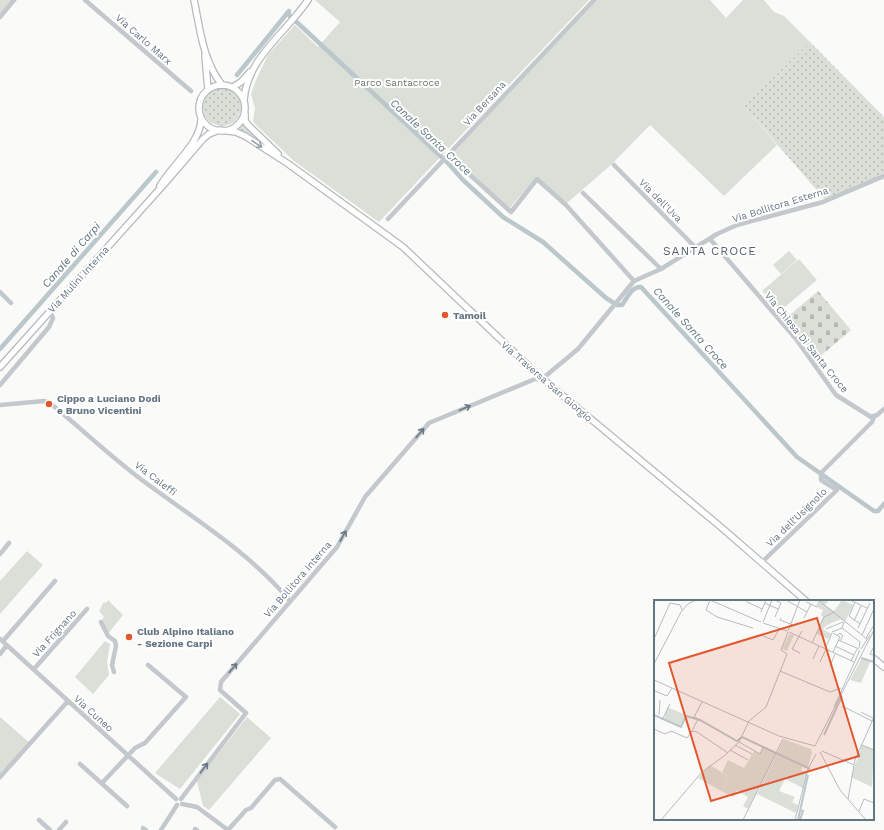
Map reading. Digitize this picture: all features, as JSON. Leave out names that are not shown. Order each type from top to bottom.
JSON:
[{"type":"main road","points":[[194,0],[205,53],[208,90]]},
{"type":"main road","points":[[233,87],[241,82],[255,66],[299,14],[308,0]]},
{"type":"main road","points":[[205,53],[216,77],[222,85]]},
{"type":"main road","points":[[244,101],[242,95],[233,87],[222,85],[208,90],[200,102],[201,116],[208,126],[219,130],[225,130],[237,125],[242,119],[245,111],[245,91],[255,66]]},
{"type":"main road","name":"Via Traversa San Giorgio","points":[[245,111],[245,121],[248,125],[287,163]]},
{"type":"main road","name":"Via Mulini Interna","points":[[156,191],[162,180],[194,140],[201,124],[201,116]]},
{"type":"main road","name":"Via Mulini Interna","points":[[0,367],[156,191],[166,182],[203,138],[213,132],[225,130]]},
{"type":"main road","name":"Via Traversa San Giorgio","points":[[225,130],[236,132],[245,136],[287,163],[403,247],[542,379],[762,562],[805,600]]},
{"type":"main road","points":[[874,659],[884,668]]},
{"type":"street","points":[[0,17],[14,0]]},
{"type":"street","name":"Via Carlo Marx","points":[[85,0],[191,92]]},
{"type":"street","name":"Via Bersana","points":[[388,219],[594,0]]},
{"type":"street","points":[[447,156],[510,212],[537,179],[566,205],[634,281]]},
{"type":"street","name":"Via dell'Uva","points":[[614,165],[696,248]]},
{"type":"street","name":"Via Bollitora Esterna","points":[[542,379],[578,349],[634,281],[661,269],[710,239],[737,225],[823,202],[884,176]]},
{"type":"street","points":[[583,193],[661,269]]},
{"type":"street","name":"Via Chiesa Di Santa Croce","points":[[710,239],[796,339],[836,395],[868,416],[874,417]]},
{"type":"street","points":[[0,292],[11,303]]},
{"type":"street","points":[[0,385],[49,327],[53,318],[50,312]]},
{"type":"street","name":"Via Bollitora Interna","points":[[161,830],[179,802],[246,713],[221,691],[220,683],[337,547],[365,497],[429,423],[535,379],[542,379]]},
{"type":"street","name":"Via Caleffi","points":[[0,405],[44,401],[50,403],[145,483],[201,522],[247,558],[273,581],[290,601]]},
{"type":"street","points":[[874,417],[884,409]]},
{"type":"street","name":"Via dell'Usignolo","points":[[762,562],[837,490],[821,480],[821,474],[872,422],[874,417]]},
{"type":"street","points":[[0,554],[10,543]]},
{"type":"street","points":[[1,640],[55,581]]},
{"type":"street","name":"Via Frignano","points":[[34,669],[87,609]]},
{"type":"street","points":[[101,622],[108,636],[115,641],[116,646],[112,665],[114,672]]},
{"type":"street","name":"Via Cuneo","points":[[1,640],[179,802]]},
{"type":"street","points":[[0,654],[7,646]]},
{"type":"street","points":[[102,784],[135,748],[145,743],[186,697],[148,665]]},
{"type":"street","points":[[0,777],[68,701]]},
{"type":"street","points":[[80,764],[127,806]]},
{"type":"street","points":[[179,802],[198,807],[228,830],[278,779],[286,783],[335,827]]},
{"type":"street","points":[[39,820],[50,830]]},
{"type":"street","points":[[59,830],[66,822]]},
{"type":"green space","points":[[0,0],[17,0],[0,18]]},
{"type":"green space","name":"Parco Santacroce","points":[[315,0],[589,0],[379,222],[294,161],[253,122],[255,108],[251,94],[268,55],[295,25],[318,47],[340,22]]},
{"type":"green space","points":[[595,0],[710,0],[726,18],[743,0],[764,0],[774,12],[784,16],[810,42],[744,106],[777,145],[724,196],[650,125],[611,165],[567,203],[537,176],[509,209],[452,154]]},
{"type":"green space","points":[[810,42],[884,117],[884,178],[827,202],[744,106]]},
{"type":"green space","points":[[218,88],[226,88],[236,93],[240,100],[240,114],[236,121],[226,126],[218,126],[208,121],[206,118],[203,111],[203,103],[208,93],[211,91]]},
{"type":"green space","points":[[243,124],[259,140],[258,142],[239,129]]},
{"type":"green space","points":[[789,251],[797,260],[781,274],[773,265]]},
{"type":"green space","points":[[799,259],[817,280],[780,311],[762,291]]},
{"type":"green space","points":[[818,291],[851,330],[817,359],[784,320]]},
{"type":"green space","points":[[27,551],[43,565],[0,614],[0,581]]},
{"type":"green space","points":[[108,600],[123,615],[107,635],[102,620],[104,617],[99,611],[104,602],[106,603]]},
{"type":"green space","points":[[105,641],[110,644],[107,662],[109,675],[93,694],[75,677]]},
{"type":"green space","points":[[220,697],[240,714],[180,789],[155,773]]},
{"type":"green space","points":[[0,717],[31,744],[0,780]]},
{"type":"green space","points":[[247,717],[271,738],[209,810],[203,806],[197,781]]},
{"type":"waterway","name":"Canale di Carpi","points":[[237,75],[289,11]]},
{"type":"waterway","name":"Canale Santa Croce","points":[[287,13],[448,163],[462,179],[503,217],[543,242],[606,298],[617,305],[622,305],[632,290],[641,287],[797,457],[874,511],[878,511],[884,504]]},
{"type":"waterway","name":"Canale di Carpi","points":[[0,349],[156,172]]},
{"type":"place","name":"Tamoil","points":[[445,315]]},
{"type":"place","name":"Cippo a Luciano Dodi e Bruno Vicentini","points":[[49,404]]},
{"type":"place","name":"Club Alpino Italiano - Sezione Carpi","points":[[129,637]]},
{"type":"district","name":"SANTA CROCE","points":[[710,251]]}]
